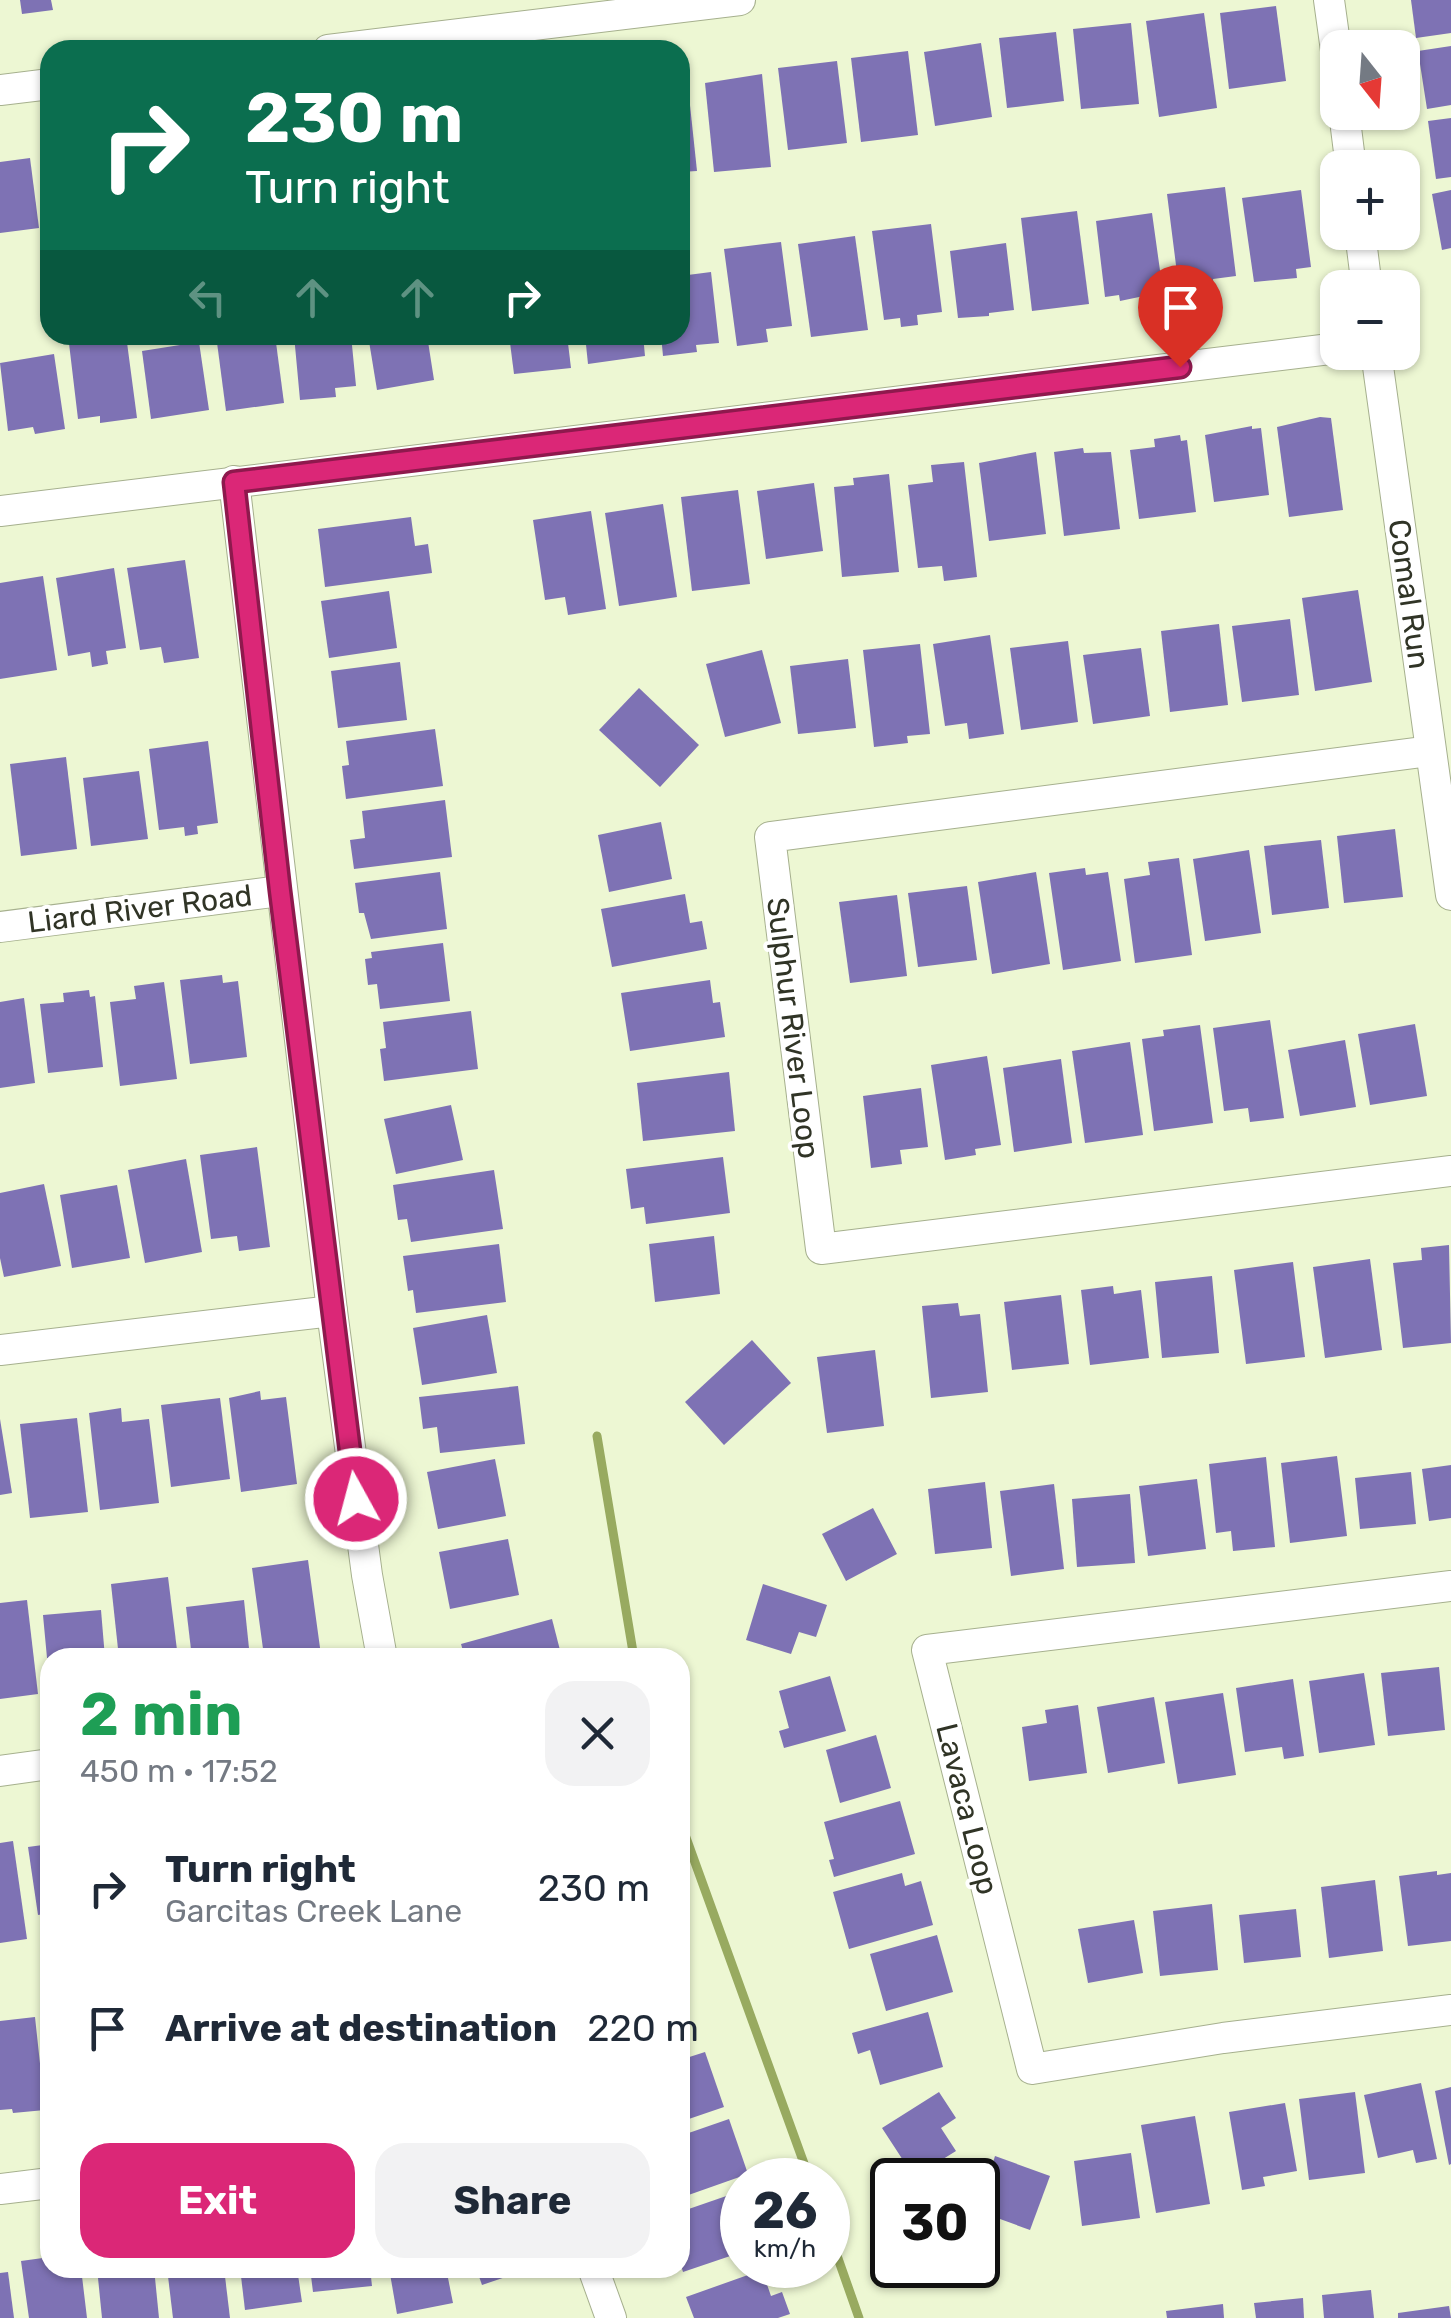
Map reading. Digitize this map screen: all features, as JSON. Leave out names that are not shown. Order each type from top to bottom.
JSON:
[{"type":"street","points":[[410,40],[740,0]]},
{"type":"street","points":[[1329,0],[1333,30]]},
{"type":"street","points":[[0,90],[40,85]]},
{"type":"street","points":[[0,511],[1320,350]]},
{"type":"street","name":"Comal Run","points":[[1378,370],[1451,896]]},
{"type":"street","points":[[234,482],[332,1310],[366,1575],[380,1648]]},
{"type":"street","name":"Sulphur River Loop","points":[[1430,750],[770,837],[820,1249],[1451,1171]]},
{"type":"street","name":"Liard River Road","points":[[0,928],[280,891]]},
{"type":"street","points":[[0,1350],[332,1310]]},
{"type":"street","name":"Lavaca Loop","points":[[1451,1586],[926,1650],[1032,2070],[1224,2038],[1451,2010]]},
{"type":"street","points":[[0,1770],[40,1765]]},
{"type":"street","points":[[0,2189],[40,2184]]},
{"type":"street","points":[[597,2278],[611,2318]]},
{"type":"building","points":[[20,0],[51,0],[53,10],[22,14]]},
{"type":"building","points":[[1411,0],[1451,0],[1451,33],[1420,37],[1420,30],[1415,30]]},
{"type":"building","points":[[1276,6],[1286,81],[1229,89],[1220,13]]},
{"type":"building","points":[[1204,13],[1217,108],[1159,117],[1146,21]]},
{"type":"building","points":[[1131,23],[1139,104],[1081,109],[1073,29]]},
{"type":"building","points":[[1056,32],[1064,101],[1007,108],[999,38]]},
{"type":"building","points":[[981,43],[992,117],[935,126],[924,52]]},
{"type":"building","points":[[1451,46],[1451,105],[1427,109],[1420,51]]},
{"type":"building","points":[[908,51],[918,135],[861,142],[851,58]]},
{"type":"building","points":[[837,61],[847,143],[788,150],[778,68]]},
{"type":"building","points":[[762,74],[771,167],[714,172],[705,83]]},
{"type":"building","points":[[690,105],[697,171],[690,171]]},
{"type":"building","points":[[1451,118],[1451,177],[1436,179],[1428,121]]},
{"type":"building","points":[[30,158],[39,228],[0,233],[0,162]]},
{"type":"building","points":[[1225,187],[1236,276],[1213,279],[1214,288],[1179,289],[1167,194]]},
{"type":"building","points":[[1301,190],[1311,267],[1296,269],[1297,278],[1254,282],[1242,198]]},
{"type":"building","points":[[1451,190],[1451,248],[1442,250],[1432,194]]},
{"type":"building","points":[[1077,211],[1089,304],[1032,311],[1021,218]]},
{"type":"building","points":[[1152,213],[1163,292],[1120,301],[1119,295],[1105,297],[1096,221]]},
{"type":"building","points":[[931,224],[942,312],[917,315],[918,325],[901,327],[900,318],[884,320],[872,231]]},
{"type":"building","points":[[855,236],[868,330],[811,337],[798,244]]},
{"type":"building","points":[[781,242],[792,326],[766,329],[768,342],[737,346],[724,249]]},
{"type":"building","points":[[1006,243],[1014,310],[958,318],[950,251]]},
{"type":"building","points":[[711,272],[719,343],[696,345],[697,352],[663,356],[662,345],[690,345],[690,275]]},
{"type":"building","points":[[69,345],[127,345],[137,418],[100,423],[100,416],[78,419]]},
{"type":"building","points":[[199,345],[209,410],[151,419],[142,351]]},
{"type":"building","points":[[217,345],[276,345],[284,403],[226,411]]},
{"type":"building","points":[[295,345],[352,345],[356,386],[335,388],[336,397],[300,400]]},
{"type":"building","points":[[370,345],[429,345],[434,380],[377,390]]},
{"type":"building","points":[[510,345],[568,345],[571,368],[514,374]]},
{"type":"building","points":[[586,345],[644,345],[645,356],[588,364]]},
{"type":"building","points":[[54,354],[65,429],[35,434],[33,427],[8,431],[0,363]]},
{"type":"building","points":[[1331,418],[1343,510],[1289,517],[1277,427]]},
{"type":"building","points":[[1252,426],[1261,428],[1269,495],[1214,502],[1205,435]]},
{"type":"building","points":[[1180,435],[1181,441],[1187,440],[1196,512],[1139,519],[1130,450],[1155,447],[1154,439]]},
{"type":"building","points":[[1083,448],[1084,453],[1111,452],[1120,529],[1064,536],[1054,452]]},
{"type":"building","points":[[1036,452],[1046,534],[989,541],[979,463]]},
{"type":"building","points":[[964,462],[977,577],[944,581],[942,566],[918,568],[908,485],[933,482],[931,465]]},
{"type":"building","points":[[889,474],[899,572],[842,577],[834,487],[854,485],[853,478]]},
{"type":"building","points":[[814,483],[823,551],[766,559],[757,491]]},
{"type":"building","points":[[738,490],[750,584],[692,591],[681,497]]},
{"type":"building","points":[[663,504],[677,597],[619,606],[605,513]]},
{"type":"building","points":[[591,511],[606,609],[568,615],[565,597],[545,600],[533,520]]},
{"type":"building","points":[[411,517],[415,546],[428,544],[432,573],[325,587],[318,529]]},
{"type":"building","points":[[185,560],[199,658],[164,663],[161,647],[140,650],[127,568]]},
{"type":"building","points":[[114,568],[126,648],[106,651],[108,664],[92,667],[90,652],[68,656],[56,578]]},
{"type":"building","points":[[43,576],[57,670],[0,679],[0,583]]},
{"type":"building","points":[[1358,590],[1372,682],[1315,691],[1302,598]]},
{"type":"building","points":[[389,591],[397,648],[329,658],[321,601]]},
{"type":"building","points":[[1290,619],[1299,695],[1242,702],[1232,626]]},
{"type":"building","points":[[1219,624],[1228,705],[1170,712],[1161,631]]},
{"type":"building","points":[[990,635],[1004,734],[969,739],[967,723],[945,726],[933,644]]},
{"type":"building","points":[[1068,641],[1078,722],[1021,730],[1010,648]]},
{"type":"building","points":[[920,644],[930,734],[907,736],[908,743],[874,747],[863,650]]},
{"type":"building","points":[[1141,648],[1150,716],[1093,724],[1083,655]]},
{"type":"building","points":[[762,650],[781,723],[725,737],[706,664]]},
{"type":"building","points":[[848,659],[856,728],[798,734],[790,666]]},
{"type":"building","points":[[400,662],[407,720],[338,728],[331,671]]},
{"type":"building","points":[[639,688],[699,745],[660,787],[599,730]]},
{"type":"building","points":[[435,729],[443,786],[346,799],[342,766],[349,765],[346,741]]},
{"type":"building","points":[[208,741],[218,823],[197,826],[198,834],[185,836],[184,827],[159,830],[149,749]]},
{"type":"building","points":[[66,757],[77,849],[21,856],[10,764]]},
{"type":"building","points":[[139,771],[148,839],[91,846],[83,778]]},
{"type":"building","points":[[445,800],[452,857],[354,869],[350,840],[365,838],[362,811]]},
{"type":"building","points":[[661,822],[672,879],[609,892],[598,835]]},
{"type":"building","points":[[1395,829],[1403,897],[1344,903],[1337,836]]},
{"type":"building","points":[[1321,840],[1329,908],[1272,915],[1264,846]]},
{"type":"building","points":[[1249,850],[1261,933],[1205,941],[1193,859]]},
{"type":"building","points":[[1179,858],[1192,955],[1135,963],[1124,879],[1150,875],[1148,862]]},
{"type":"building","points":[[1085,868],[1086,875],[1108,872],[1121,961],[1063,970],[1049,873]]},
{"type":"building","points":[[440,872],[447,929],[371,939],[364,913],[359,913],[355,883]]},
{"type":"building","points":[[1036,872],[1050,964],[992,974],[978,882]]},
{"type":"building","points":[[967,886],[977,960],[918,967],[908,893]]},
{"type":"building","points":[[685,894],[690,923],[702,921],[707,949],[612,967],[601,909]]},
{"type":"building","points":[[897,895],[907,976],[850,983],[839,902]]},
{"type":"building","points":[[443,943],[450,1001],[380,1009],[377,984],[368,985],[365,959],[372,958],[371,952]]},
{"type":"building","points":[[222,975],[223,983],[238,981],[247,1057],[190,1064],[180,980]]},
{"type":"building","points":[[710,980],[713,1003],[720,1002],[725,1037],[630,1051],[621,993]]},
{"type":"building","points":[[164,982],[177,1079],[120,1086],[110,1002],[136,999],[134,986]]},
{"type":"building","points":[[89,990],[90,997],[95,996],[103,1067],[48,1073],[40,1004],[64,1002],[63,993]]},
{"type":"building","points":[[24,998],[35,1083],[0,1088],[0,1002]]},
{"type":"building","points":[[471,1011],[478,1069],[384,1081],[380,1049],[386,1048],[383,1022]]},
{"type":"building","points":[[1270,1020],[1284,1118],[1250,1122],[1248,1108],[1224,1111],[1213,1028]]},
{"type":"building","points":[[1415,1024],[1427,1096],[1370,1105],[1358,1034]]},
{"type":"building","points":[[1200,1025],[1213,1123],[1154,1131],[1142,1039],[1164,1036],[1163,1030]]},
{"type":"building","points":[[1345,1040],[1356,1107],[1300,1116],[1288,1050]]},
{"type":"building","points":[[1130,1042],[1143,1135],[1085,1143],[1072,1051]]},
{"type":"building","points":[[987,1056],[1001,1145],[975,1149],[976,1155],[945,1160],[931,1065]]},
{"type":"building","points":[[1061,1059],[1072,1143],[1014,1152],[1003,1068]]},
{"type":"building","points":[[729,1072],[735,1131],[643,1141],[637,1083]]},
{"type":"building","points":[[921,1088],[928,1147],[900,1150],[902,1164],[871,1168],[863,1096]]},
{"type":"building","points":[[451,1105],[463,1160],[396,1174],[384,1119]]},
{"type":"building","points":[[257,1147],[270,1247],[239,1251],[237,1236],[211,1239],[200,1155]]},
{"type":"building","points":[[723,1157],[730,1213],[646,1224],[644,1207],[631,1209],[626,1169]]},
{"type":"building","points":[[186,1159],[202,1252],[145,1263],[128,1170]]},
{"type":"building","points":[[494,1170],[503,1229],[411,1242],[407,1219],[398,1220],[393,1185]]},
{"type":"building","points":[[44,1184],[61,1266],[4,1277],[0,1258],[0,1193]]},
{"type":"building","points":[[117,1185],[130,1258],[72,1268],[60,1195]]},
{"type":"building","points":[[714,1236],[720,1294],[655,1302],[649,1244]]},
{"type":"building","points":[[499,1244],[506,1302],[416,1313],[403,1256]]},
{"type":"building","points":[[1449,1245],[1451,1343],[1403,1348],[1393,1263],[1422,1260],[1421,1248]]},
{"type":"building","points":[[1370,1259],[1382,1350],[1325,1358],[1313,1267]]},
{"type":"building","points":[[1293,1262],[1305,1357],[1246,1364],[1234,1270]]},
{"type":"building","points":[[1212,1276],[1219,1353],[1162,1358],[1155,1282]]},
{"type":"building","points":[[1113,1286],[1114,1294],[1141,1290],[1149,1358],[1090,1365],[1081,1290]]},
{"type":"building","points":[[1061,1295],[1069,1364],[1012,1370],[1004,1302]]},
{"type":"building","points":[[958,1303],[960,1316],[980,1314],[988,1392],[931,1398],[922,1306]]},
{"type":"building","points":[[487,1315],[497,1373],[422,1385],[413,1328]]},
{"type":"building","points":[[752,1340],[791,1383],[724,1445],[685,1402]]},
{"type":"building","points":[[875,1350],[884,1426],[827,1433],[817,1357]]},
{"type":"building","points":[[518,1386],[525,1444],[440,1453],[437,1427],[423,1429],[419,1397]]},
{"type":"building","points":[[260,1391],[261,1400],[286,1397],[297,1484],[241,1492],[229,1398]]},
{"type":"building","points":[[220,1398],[230,1479],[171,1487],[161,1405]]},
{"type":"building","points":[[121,1408],[122,1422],[149,1419],[159,1503],[100,1510],[89,1413]]},
{"type":"building","points":[[77,1418],[88,1512],[30,1518],[20,1424]]},
{"type":"building","points":[[0,1419],[12,1493],[0,1495]]},
{"type":"building","points":[[1337,1456],[1347,1536],[1290,1543],[1281,1463]]},
{"type":"building","points":[[1266,1457],[1275,1547],[1233,1551],[1231,1531],[1216,1533],[1209,1464]]},
{"type":"building","points":[[495,1459],[506,1516],[438,1529],[427,1472]]},
{"type":"building","points":[[1451,1465],[1451,1518],[1429,1521],[1422,1469]]},
{"type":"building","points":[[1411,1472],[1416,1524],[1360,1529],[1355,1478]]},
{"type":"building","points":[[1197,1479],[1206,1549],[1148,1556],[1139,1486]]},
{"type":"building","points":[[985,1482],[992,1548],[935,1554],[928,1489]]},
{"type":"building","points":[[1054,1484],[1064,1569],[1011,1576],[1000,1491]]},
{"type":"building","points":[[1130,1494],[1135,1563],[1077,1567],[1072,1499]]},
{"type":"building","points":[[873,1508],[897,1554],[846,1581],[822,1534]]},
{"type":"building","points":[[508,1539],[519,1595],[450,1609],[439,1552]]},
{"type":"building","points":[[308,1560],[320,1648],[263,1648],[252,1568]]},
{"type":"building","points":[[168,1577],[177,1648],[118,1648],[111,1584]]},
{"type":"building","points":[[763,1584],[827,1605],[816,1637],[799,1632],[791,1654],[746,1640]]},
{"type":"building","points":[[27,1600],[38,1694],[0,1699],[0,1603]]},
{"type":"building","points":[[244,1600],[249,1648],[191,1648],[186,1607]]},
{"type":"building","points":[[101,1610],[104,1648],[46,1648],[43,1615]]},
{"type":"building","points":[[552,1619],[559,1648],[462,1648],[461,1644]]},
{"type":"building","points":[[1439,1667],[1445,1730],[1388,1736],[1381,1673]]},
{"type":"building","points":[[1364,1673],[1375,1745],[1319,1753],[1309,1681]]},
{"type":"building","points":[[830,1676],[846,1731],[784,1748],[779,1731],[789,1728],[779,1691]]},
{"type":"building","points":[[1293,1679],[1304,1756],[1284,1759],[1282,1747],[1245,1752],[1236,1688]]},
{"type":"building","points":[[1223,1693],[1236,1775],[1178,1784],[1165,1702]]},
{"type":"building","points":[[1154,1697],[1165,1763],[1108,1773],[1097,1707]]},
{"type":"building","points":[[1078,1705],[1087,1773],[1029,1781],[1022,1727],[1047,1723],[1045,1710]]},
{"type":"building","points":[[876,1735],[891,1788],[840,1803],[826,1750]]},
{"type":"building","points":[[900,1801],[915,1854],[834,1877],[829,1860],[834,1859],[824,1822]]},
{"type":"building","points":[[13,1841],[27,1939],[0,1943],[0,1843]]},
{"type":"building","points":[[40,1845],[38,1915],[28,1847]]},
{"type":"building","points":[[1437,1871],[1437,1875],[1451,1873],[1451,1941],[1408,1946],[1399,1876]]},
{"type":"building","points":[[902,1873],[905,1886],[921,1881],[933,1925],[849,1949],[833,1892]]},
{"type":"building","points":[[1375,1880],[1383,1951],[1329,1958],[1321,1887]]},
{"type":"building","points":[[1212,1904],[1218,1970],[1160,1976],[1153,1911]]},
{"type":"building","points":[[1296,1909],[1301,1957],[1244,1963],[1239,1915]]},
{"type":"building","points":[[1134,1920],[1143,1973],[1088,1983],[1078,1929]]},
{"type":"building","points":[[937,1935],[953,1992],[886,2011],[870,1954]]},
{"type":"building","points":[[928,2012],[943,2067],[880,2085],[870,2050],[858,2054],[852,2033]]},
{"type":"building","points":[[35,2017],[40,2110],[0,2110],[0,2021]]},
{"type":"building","points":[[705,2052],[724,2107],[690,2119],[690,2057]]},
{"type":"building","points":[[1421,2083],[1437,2159],[1416,2163],[1413,2150],[1378,2158],[1364,2095]]},
{"type":"building","points":[[1451,2087],[1451,2164],[1449,2165],[1435,2091]]},
{"type":"building","points":[[939,2092],[956,2118],[941,2128],[956,2151],[945,2158],[902,2158],[882,2128]]},
{"type":"building","points":[[1355,2092],[1365,2173],[1309,2180],[1299,2099]]},
{"type":"building","points":[[1285,2103],[1297,2171],[1263,2177],[1265,2186],[1242,2190],[1229,2112]]},
{"type":"building","points":[[1195,2116],[1210,2204],[1156,2213],[1141,2125]]},
{"type":"building","points":[[729,2119],[742,2158],[720,2158],[720,2184],[690,2194],[690,2133]]},
{"type":"building","points":[[1131,2153],[1140,2218],[1082,2226],[1074,2161]]},
{"type":"building","points":[[995,2156],[1050,2176],[1030,2230],[1000,2219],[1000,2158]]},
{"type":"building","points":[[720,2198],[720,2259],[690,2270],[690,2209]]},
{"type":"building","points":[[40,2258],[40,2278],[82,2278],[87,2318],[29,2318],[21,2261]]},
{"type":"building","points":[[8,2272],[14,2318],[0,2318],[0,2273]]},
{"type":"building","points":[[98,2278],[155,2278],[159,2318],[102,2318]]},
{"type":"building","points":[[168,2278],[225,2278],[230,2318],[173,2318]]},
{"type":"building","points":[[241,2278],[298,2278],[302,2302],[245,2310]]},
{"type":"building","points":[[311,2278],[371,2278],[372,2286],[313,2292]]},
{"type":"building","points":[[391,2278],[448,2278],[453,2303],[397,2314]]},
{"type":"building","points":[[480,2278],[503,2278],[482,2285]]},
{"type":"building","points":[[720,2285],[720,2288],[768,2288],[771,2296],[782,2292],[790,2314],[778,2318],[694,2318],[686,2297]]},
{"type":"building","points":[[1371,2290],[1374,2318],[1324,2318],[1322,2295]]},
{"type":"building","points":[[1303,2298],[1304,2318],[1256,2318],[1254,2303]]},
{"type":"building","points":[[1223,2304],[1224,2318],[1167,2318],[1166,2311]]},
{"type":"building","points":[[1449,2306],[1451,2318],[1398,2318],[1398,2313]]},
{"type":"waterway","points":[[597,1436],[632,1648]]},
{"type":"waterway","points":[[690,1849],[802,2158]]},
{"type":"waterway","points":[[848,2288],[859,2318]]},
{"type":"route","points":[[356,1499],[280,891],[234,482],[1180,367]]}]
